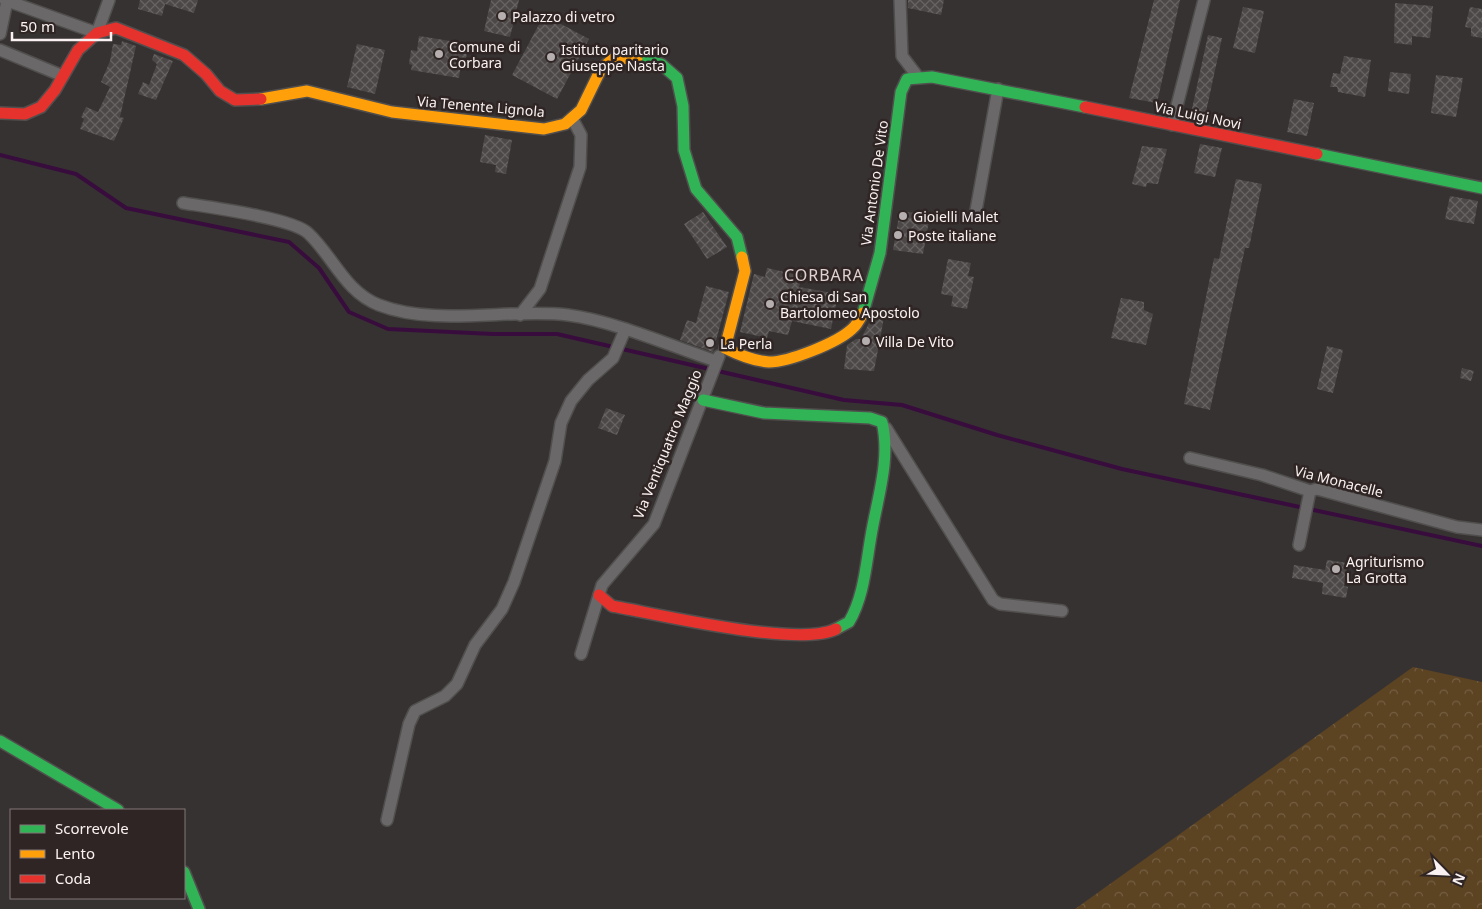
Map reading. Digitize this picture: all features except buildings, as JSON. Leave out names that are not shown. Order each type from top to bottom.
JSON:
[{"type":"main road","name":"Via Tenente Lignola","points":[[97,33],[116,28],[184,55],[206,74],[220,91],[235,100],[254,100],[307,92],[392,112],[544,129],[565,124],[581,110],[601,69],[613,59],[639,58],[661,64],[677,78],[682,106],[684,150],[696,189],[738,237],[744,271],[724,348]]},
{"type":"main road","points":[[0,113],[25,114],[41,107],[55,90],[78,50],[97,33]]},
{"type":"main road","name":"Via Luigi Novi","points":[[913,78],[932,77],[998,89],[1482,188]]},
{"type":"main road","name":"Via Antonio De Vito","points":[[724,348],[746,359],[773,363],[803,355],[854,328],[867,305],[880,252],[901,92],[913,78]]},
{"type":"main road","points":[[599,595],[612,606],[769,634],[835,631],[849,622],[856,608],[882,475],[884,427],[870,418],[771,412],[728,407],[703,400]]},
{"type":"main road","points":[[0,741],[116,809]]},
{"type":"main road","points":[[185,874],[199,909]]},
{"type":"street","points":[[0,34],[6,0],[97,33],[109,0]]},
{"type":"street","points":[[900,0],[902,56],[913,78]]},
{"type":"street","points":[[1172,125],[1204,0]]},
{"type":"street","points":[[0,50],[64,76]]},
{"type":"street","points":[[975,216],[998,89]]},
{"type":"street","points":[[520,315],[540,289],[580,167],[581,134],[572,118]]},
{"type":"street","points":[[183,203],[274,220],[307,232],[349,285],[377,305],[421,314],[567,315],[625,330],[716,361]]},
{"type":"street","points":[[387,820],[409,724],[416,711],[445,696],[457,684],[475,646],[502,609],[514,582],[555,461],[558,435],[565,416],[572,401],[588,380],[613,358],[625,330]]},
{"type":"street","name":"Via Ventiquattro Maggio","points":[[581,654],[602,585],[654,524],[703,400],[716,361],[724,348]]},
{"type":"street","points":[[884,427],[993,600],[1000,604],[1062,611]]},
{"type":"street","name":"Via Monacelle","points":[[1190,458],[1262,476],[1310,491],[1317,489],[1457,528],[1482,530]]},
{"type":"street","points":[[1300,545],[1310,491]]},
{"type":"green space","points":[[1413,667],[1482,682],[1482,909],[1075,909]]},
{"type":"waterway","points":[[0,155],[76,174],[126,208],[289,242],[319,268],[349,312],[388,329],[493,334],[557,334],[844,400],[902,405],[997,435],[1122,469],[1482,546]]},
{"type":"traffic: fast","points":[[637,58],[661,64],[677,78],[683,106],[684,150],[696,189],[737,237],[742,257]]},
{"type":"traffic: fast","points":[[863,313],[880,253],[901,92],[907,79],[932,77],[1085,107]]},
{"type":"traffic: fast","points":[[1317,154],[1482,188]]},
{"type":"traffic: fast","points":[[703,400],[764,413],[870,418],[882,422],[885,451],[884,465],[864,580],[858,602],[849,622],[836,629]]},
{"type":"traffic: fast","points":[[0,741],[116,809]]},
{"type":"traffic: fast","points":[[185,874],[199,909]]},
{"type":"traffic: slow","points":[[261,99],[307,91],[392,112],[544,129],[565,124],[581,110],[601,69],[613,59],[637,58]]},
{"type":"traffic: slow","points":[[742,257],[745,271],[725,348],[730,351],[769,362],[788,359],[836,340],[855,326],[863,313]]},
{"type":"traffic: jam","points":[[0,113],[25,114],[41,107],[55,90],[78,50],[97,33],[116,28],[184,55],[206,74],[220,91],[235,100],[261,99]]},
{"type":"traffic: jam","points":[[1085,107],[1317,154]]},
{"type":"traffic: jam","points":[[599,595],[612,606],[727,628],[792,635],[818,634],[836,629]]},
{"type":"place","name":"Palazzo di vetro","points":[[502,16]]},
{"type":"place","name":"Comune di Corbara","points":[[439,54]]},
{"type":"place","name":"Istituto paritario Giuseppe Nasta","points":[[551,57]]},
{"type":"place","name":"Gioielli Malet","points":[[903,216]]},
{"type":"place","name":"Poste italiane","points":[[898,235]]},
{"type":"place","name":"Chiesa di San Bartolomeo Apostolo","points":[[770,304]]},
{"type":"place","name":"Villa De Vito","points":[[866,341]]},
{"type":"place","name":"La Perla","points":[[710,343]]},
{"type":"place","name":"Agriturismo La Grotta","points":[[1336,569]]},
{"type":"district","name":"CORBARA","points":[[824,275]]}]
